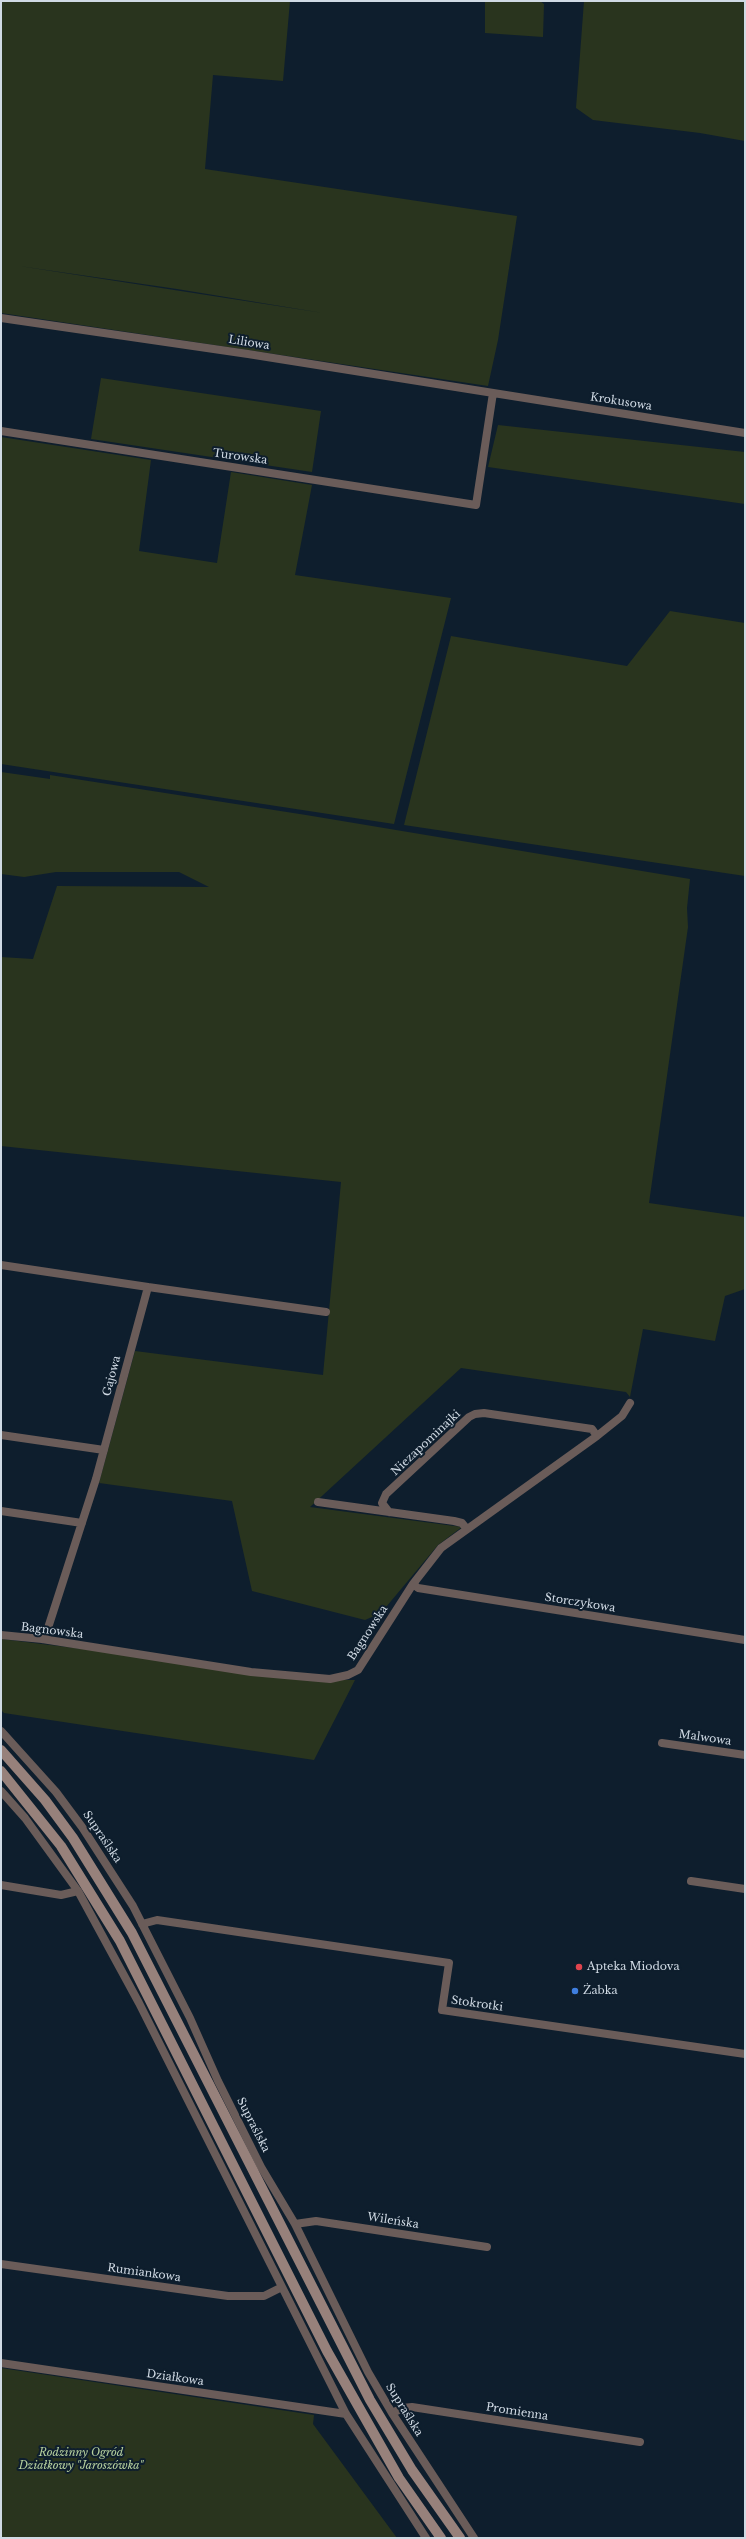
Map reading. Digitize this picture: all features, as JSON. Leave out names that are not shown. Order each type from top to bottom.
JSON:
[{"type":"main road","points":[[1,1750],[45,1800],[73,1838],[132,1933],[366,2393],[412,2470],[460,2538]]},
{"type":"main road","points":[[1,1771],[61,1846],[120,1941],[327,2351],[399,2478],[441,2538]]},
{"type":"street","name":"Liliowa","points":[[1,318],[248,354],[493,393]]},
{"type":"street","name":"Krokusowa","points":[[493,393],[745,433]]},
{"type":"street","name":"Turowska","points":[[1,431],[476,505],[493,393]]},
{"type":"street","points":[[1,1265],[326,1312]]},
{"type":"street","name":"Gajowa","points":[[42,1639],[47,1631],[104,1450],[148,1287]]},
{"type":"street","name":"Bagnowska","points":[[1,1635],[42,1639],[251,1672],[330,1679],[348,1675],[358,1670],[413,1584],[442,1548],[466,1528],[597,1436],[622,1416],[630,1403]]},
{"type":"street","name":"Niezapominajki","points":[[389,1512],[382,1504],[386,1494],[468,1417],[475,1414],[484,1413],[592,1429],[597,1436]]},
{"type":"street","points":[[1,1435],[104,1450]]},
{"type":"street","points":[[318,1502],[454,1520],[462,1523],[466,1528]]},
{"type":"street","points":[[1,1511],[82,1523]]},
{"type":"street","name":"Storczykowa","points":[[413,1584],[418,1588],[745,1640]]},
{"type":"street","name":"Supraślska","points":[[1,1731],[56,1792],[105,1859],[142,1924],[261,2167],[295,2224],[368,2372],[392,2413],[474,2538]]},
{"type":"street","name":"Malwowa","points":[[662,1743],[745,1755]]},
{"type":"street","points":[[1,1791],[24,1818],[78,1891],[139,2003],[346,2414],[426,2538]]},
{"type":"street","points":[[691,1881],[745,1889]]},
{"type":"street","points":[[1,1885],[61,1895],[78,1891]]},
{"type":"street","name":"Stokrotki","points":[[142,1924],[157,1920],[449,1963],[442,2010],[745,2054]]},
{"type":"street","name":"Wileńska","points":[[295,2224],[316,2221],[487,2247]]},
{"type":"street","name":"Rumiankowa","points":[[1,2264],[228,2296],[264,2296],[282,2287]]},
{"type":"street","name":"Działkowa","points":[[1,2364],[346,2414]]},
{"type":"street","name":"Promienna","points":[[392,2413],[402,2408],[412,2407],[640,2442]]},
{"type":"green space","points":[[1,1],[290,1],[283,81],[213,75],[205,169],[517,216],[498,340],[488,386],[1,313]],"holes":[[[19,266],[177,289],[323,313]]]},
{"type":"green space","points":[[485,1],[540,1],[544,4],[543,37],[485,33]]},
{"type":"green space","points":[[584,1],[745,1],[745,141],[700,133],[593,120],[576,108]]},
{"type":"green space","points":[[101,378],[321,411],[312,472],[91,439]]},
{"type":"green space","points":[[498,425],[745,452],[745,504],[488,467]]},
{"type":"green space","points":[[1,437],[151,460],[139,551],[217,563],[231,472],[312,485],[295,575],[451,598],[394,824],[1,764]]},
{"type":"green space","points":[[670,611],[745,623],[745,876],[404,825],[451,636],[627,666]]},
{"type":"green space","points":[[1,772],[50,779],[50,775],[306,815],[690,879],[687,908],[688,927],[649,1203],[745,1217],[745,1289],[725,1296],[715,1341],[643,1329],[630,1397],[626,1392],[461,1368],[310,1507],[462,1527],[438,1545],[381,1613],[365,1620],[252,1591],[232,1501],[99,1483],[135,1351],[323,1375],[341,1182],[1,1146],[1,957],[33,959],[57,886],[209,887],[179,872],[56,872],[24,877],[1,874]]},
{"type":"green space","points":[[1,1639],[336,1680],[355,1680],[314,1760],[4,1713],[1,1710]]},
{"type":"green space","name":"Rodzinny Ogród Działkowy \"Jaroszówka\"","points":[[1,2368],[314,2415],[313,2424],[397,2538],[1,2538]]},
{"type":"place","name":"Apteka Miodova","points":[[579,1967]]},
{"type":"place","name":"Żabka","points":[[575,1991]]}]
